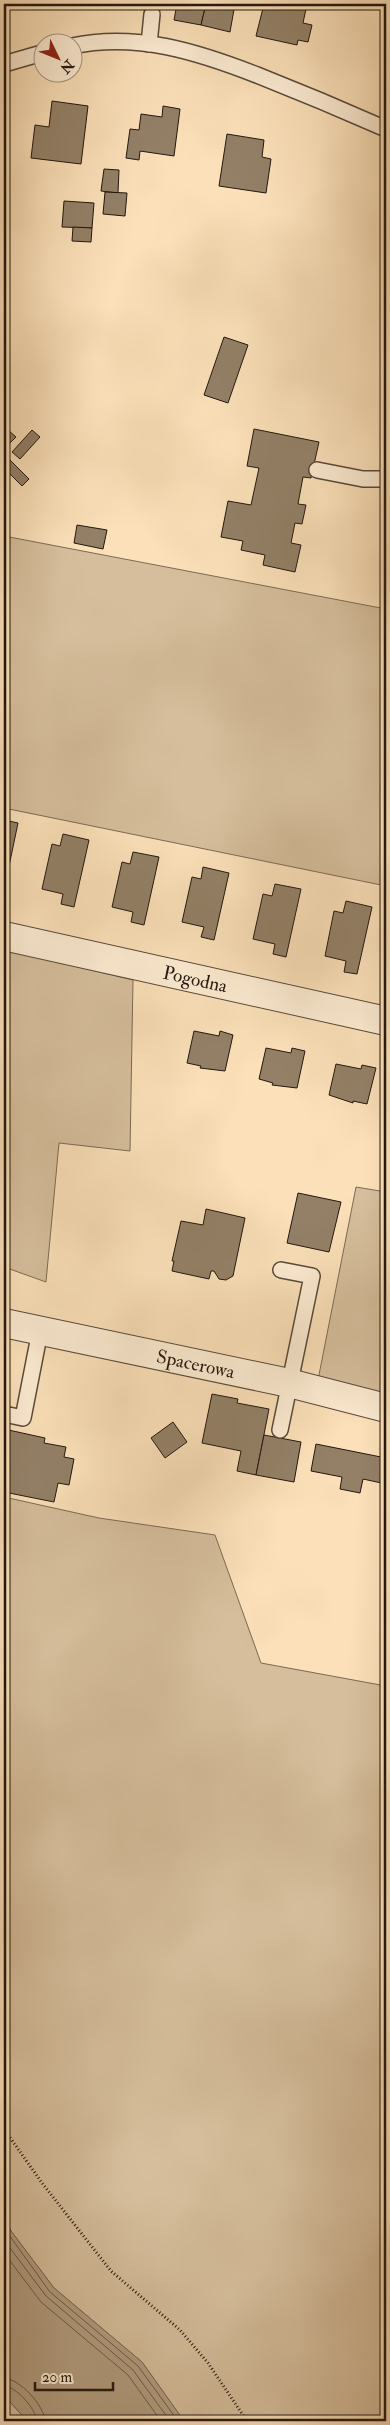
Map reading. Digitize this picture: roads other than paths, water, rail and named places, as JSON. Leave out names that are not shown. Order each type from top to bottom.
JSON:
[{"type":"street","name":"Pogodna","points":[[4,936],[386,1021]]},
{"type":"street","name":"Spacerowa","points":[[4,1323],[289,1383],[386,1408]]},
{"type":"lane","points":[[149,44],[152,14]]},
{"type":"lane","points":[[82,44],[94,41],[121,40],[197,53],[227,63],[386,129]]},
{"type":"lane","points":[[4,64],[32,56]]},
{"type":"lane","points":[[317,470],[363,479],[386,479]]},
{"type":"lane","points":[[280,1430],[312,1276],[281,1270]]},
{"type":"lane","points":[[4,1414],[23,1418],[40,1330]]},
{"type":"water","points":[[4,2218],[11,2231],[54,2288],[142,2362],[184,2421],[27,2421],[4,2395]]}]
